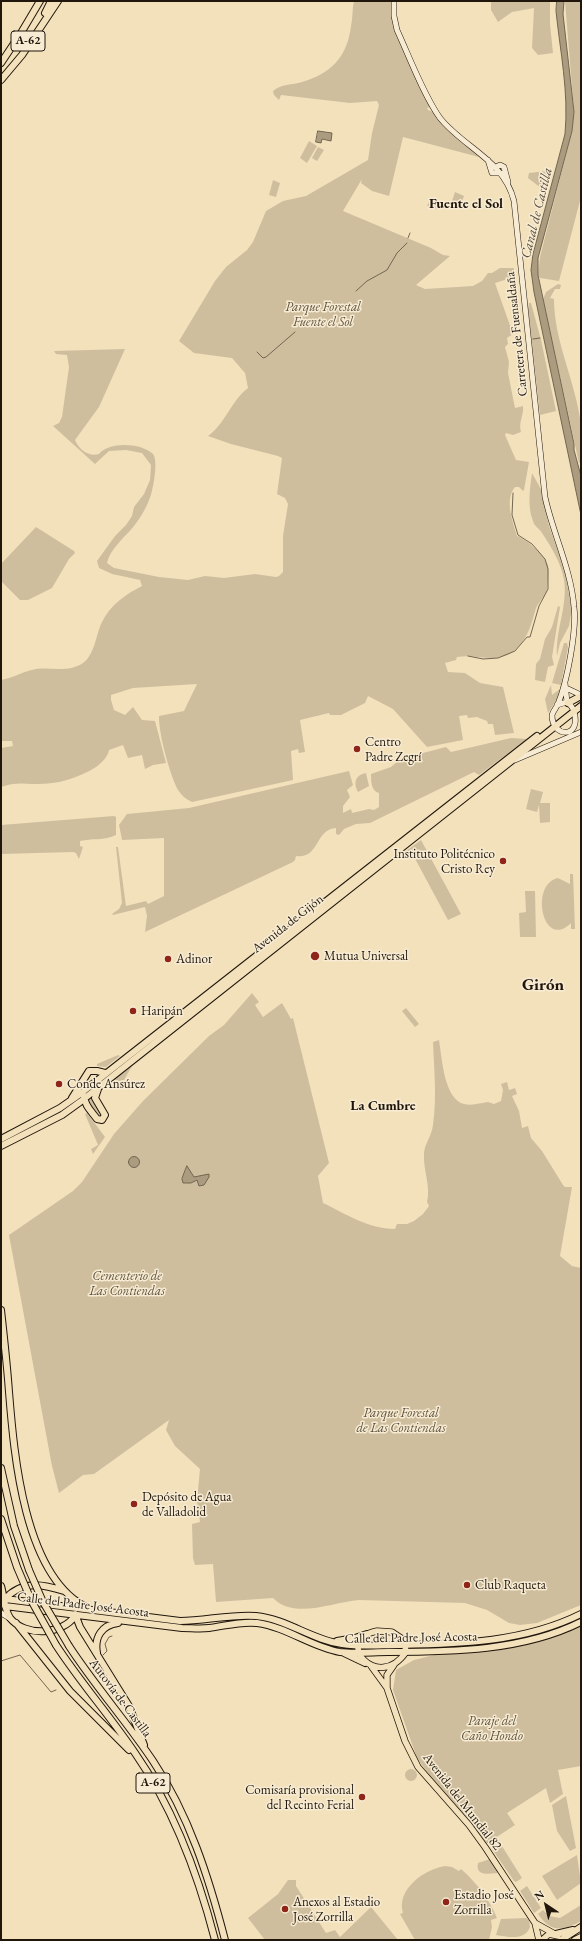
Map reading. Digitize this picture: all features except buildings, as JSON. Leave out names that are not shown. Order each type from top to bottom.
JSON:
[{"type":"highway","points":[[1,58],[23,26],[36,1]]},
{"type":"highway","name":"A-62","points":[[1,63],[40,1]]},
{"type":"highway","name":"A-62","points":[[1,80],[26,44],[51,1]]},
{"type":"highway","points":[[1,80],[22,55],[58,1]]},
{"type":"highway","points":[[567,703],[581,696]]},
{"type":"highway","name":"Avenida de Gijón","points":[[1,1139],[60,1108],[424,824],[554,725],[581,702]]},
{"type":"highway","name":"Avenida de Gijón","points":[[573,710],[581,706]]},
{"type":"highway","name":"Avenida de Gijón","points":[[1,1146],[62,1115],[76,1105],[396,853],[554,725]]},
{"type":"highway","points":[[361,873],[390,853],[396,853],[397,847],[424,824]]},
{"type":"highway","points":[[60,1108],[86,1096],[121,1064],[125,1058]]},
{"type":"highway","points":[[69,1101],[90,1072],[97,1071],[105,1074]]},
{"type":"highway","points":[[86,1096],[90,1109],[97,1119],[102,1120],[105,1115],[95,1098],[99,1087]]},
{"type":"highway","points":[[86,1096],[98,1105]]},
{"type":"highway","points":[[76,1105],[83,1105],[90,1109]]},
{"type":"highway","points":[[1,1310],[14,1449],[24,1500],[43,1560],[64,1591],[82,1605],[95,1611]]},
{"type":"highway","name":"Autovía de Castilla","points":[[1,1468],[14,1526],[29,1570],[43,1602],[69,1646],[146,1750],[170,1788],[191,1835],[210,1887],[226,1940]]},
{"type":"highway","name":"Autovía de Castilla","points":[[1,1519],[17,1567],[31,1600],[56,1645],[144,1768],[170,1813],[187,1851],[215,1940]]},
{"type":"highway","points":[[3,1598],[15,1590],[34,1584],[52,1586],[64,1591]]},
{"type":"highway","points":[[1,1586],[3,1606],[10,1619],[16,1623],[31,1629],[45,1631],[64,1626],[72,1621],[76,1616]]},
{"type":"highway","name":"Calle del Padre José Acosta","points":[[3,1598],[180,1621],[203,1621],[244,1616],[260,1617],[287,1623],[325,1640],[342,1644],[358,1645],[456,1643],[514,1636],[556,1625],[581,1614]]},
{"type":"highway","points":[[72,1598],[78,1623],[129,1706],[146,1750]]},
{"type":"highway","name":"Calle del Padre José Acosta","points":[[3,1606],[182,1628],[207,1628],[240,1623],[256,1623],[285,1630],[324,1648],[341,1652],[455,1650],[516,1643],[555,1633],[581,1622]]},
{"type":"highway","points":[[98,1656],[97,1638],[103,1629],[111,1624],[126,1621]]},
{"type":"highway","points":[[16,1623],[70,1690],[119,1739],[144,1768]]},
{"type":"highway","points":[[325,1640],[342,1641],[367,1634]]},
{"type":"highway","points":[[341,1652],[368,1664]]},
{"type":"highway","points":[[555,1934],[580,1928]]},
{"type":"highway","points":[[562,1940],[580,1928]]},
{"type":"main road","name":"Carretera de Fuensaldaña","points":[[394,1],[394,16],[397,30],[433,107],[450,128],[487,158],[501,173],[509,187],[516,213],[545,497],[551,524],[568,576],[574,607],[573,631],[565,676]]},
{"type":"main road","points":[[487,158],[492,173],[501,173]]},
{"type":"main road","points":[[496,167],[500,165],[504,168],[509,187]]},
{"type":"main road","points":[[565,676],[567,703],[573,710],[575,722],[573,729],[569,732],[567,738]]},
{"type":"main road","points":[[565,676],[557,705],[552,714],[554,725],[562,732],[569,732]]},
{"type":"main road","points":[[566,688],[581,696]]},
{"type":"main road","points":[[557,705],[567,703]]},
{"type":"main road","points":[[575,722],[581,726]]},
{"type":"main road","points":[[510,762],[581,732]]},
{"type":"main road","points":[[1,1613],[10,1619]]},
{"type":"main road","points":[[358,1652],[358,1645],[367,1634],[377,1631],[392,1632],[400,1636],[406,1645],[406,1652],[394,1665],[383,1667],[368,1664]]},
{"type":"main road","name":"Avenida del Mundial 82","points":[[358,1652],[388,1688]]},
{"type":"main road","name":"Avenida del Mundial 82","points":[[394,1665],[388,1675],[388,1688],[405,1741],[418,1767],[474,1831],[535,1923],[540,1940]]},
{"type":"main road","name":"Avenida del Mundial 82","points":[[535,1923],[555,1934],[562,1940]]},
{"type":"main road","points":[[540,1940],[549,1934],[555,1934]]},
{"type":"green space","name":"Parque Forestal Fuente el Sol","points":[[354,1],[392,1],[392,13],[430,107],[427,108],[428,110],[433,112],[485,159],[483,160],[479,157],[403,137],[389,196],[372,191],[361,183],[362,179],[343,211],[431,248],[443,255],[450,256],[416,285],[425,289],[473,286],[482,281],[488,273],[492,273],[500,268],[514,268],[514,277],[495,283],[513,334],[507,338],[508,344],[505,347],[509,362],[508,373],[515,408],[523,406],[520,425],[521,432],[513,435],[506,433],[505,435],[516,460],[529,462],[524,490],[523,491],[519,487],[515,487],[510,498],[510,511],[517,536],[535,548],[543,556],[548,565],[547,590],[536,608],[526,637],[514,651],[507,655],[493,658],[457,657],[456,660],[445,663],[448,672],[465,673],[480,683],[503,687],[514,733],[495,735],[493,724],[488,724],[487,721],[477,717],[468,718],[467,715],[459,716],[463,740],[427,747],[393,709],[368,696],[365,703],[341,715],[330,715],[329,713],[300,720],[305,752],[299,753],[298,749],[291,751],[293,780],[192,802],[178,790],[168,765],[159,725],[159,716],[184,711],[197,684],[133,688],[111,695],[114,710],[125,715],[133,707],[142,720],[155,721],[166,763],[153,765],[145,769],[142,755],[128,758],[123,745],[109,750],[106,757],[96,767],[73,778],[41,784],[16,784],[1,787],[1,748],[13,746],[12,741],[1,741],[1,680],[36,669],[66,669],[83,663],[87,659],[95,644],[102,622],[109,610],[124,596],[142,586],[140,580],[112,574],[99,568],[97,561],[132,516],[134,507],[144,494],[150,480],[151,465],[142,453],[126,450],[109,451],[95,464],[53,426],[59,423],[62,417],[69,367],[67,355],[56,354],[54,351],[125,349],[99,407],[75,440],[79,447],[88,454],[95,455],[110,447],[126,445],[148,450],[153,454],[155,461],[154,483],[147,505],[134,526],[114,548],[107,563],[114,568],[159,577],[188,580],[205,576],[224,578],[255,574],[276,577],[283,572],[283,536],[288,504],[285,498],[277,494],[282,458],[208,436],[219,425],[242,393],[248,388],[245,373],[232,358],[194,353],[179,341],[215,281],[226,267],[247,250],[253,242],[266,211],[283,201],[306,196],[368,160],[372,133],[379,105],[377,101],[350,103],[281,95],[279,100],[274,95],[273,91],[283,86],[302,82],[322,74],[336,62],[342,55],[349,37]]},
{"type":"green space","points":[[491,1],[550,1],[550,24],[553,53],[538,55],[532,48],[534,8],[512,12],[498,22],[491,10]]},
{"type":"green space","points":[[565,1],[581,1],[581,197],[559,281],[540,278],[538,275],[540,257],[572,131],[574,112]]},
{"type":"green space","points":[[309,141],[317,146],[307,163],[300,158]]},
{"type":"green space","points":[[318,147],[324,150],[317,161],[312,158]]},
{"type":"green space","points":[[548,172],[544,188],[541,188],[528,178],[529,173]]},
{"type":"green space","points":[[273,180],[280,183],[276,197],[269,195]]},
{"type":"green space","points":[[455,192],[464,196],[461,204],[452,201]]},
{"type":"green space","points":[[430,200],[439,202],[437,209],[427,206]]},
{"type":"green space","points":[[558,284],[561,285],[560,289],[555,289],[550,298],[554,299],[555,315],[561,346],[575,393],[581,425],[581,462],[579,463],[543,299],[546,292]]},
{"type":"green space","points":[[529,303],[531,303],[541,340],[556,411],[540,415],[528,308]]},
{"type":"green space","points":[[532,473],[542,491],[549,526],[564,568],[572,609],[569,626],[560,643],[557,656],[558,637],[565,590],[564,580],[556,556],[534,523],[531,515],[530,485]]},
{"type":"green space","points":[[36,527],[75,553],[69,559],[52,588],[28,600],[20,600],[1,581],[1,564]]},
{"type":"green space","points":[[558,606],[560,607],[552,657],[554,665],[548,667],[545,682],[535,680],[536,664],[540,659],[545,639],[552,627]]},
{"type":"green space","points":[[564,643],[567,643],[568,647],[561,685],[552,683]]},
{"type":"green space","points":[[551,685],[552,695],[560,689],[556,701],[548,713],[545,699]]},
{"type":"green space","points":[[511,738],[527,739],[479,775],[474,772],[370,823],[356,824],[344,829],[339,835],[336,834],[336,828],[329,830],[320,838],[314,849],[304,856],[296,856],[293,862],[145,932],[147,916],[145,907],[112,914],[119,909],[122,903],[116,847],[118,847],[126,906],[146,901],[148,904],[164,896],[164,838],[122,840],[119,825],[127,814],[189,808],[349,771],[353,785],[347,790],[350,797],[343,806],[343,813],[351,809],[352,813],[369,809],[374,810],[379,807],[379,793],[373,788],[371,783],[371,774],[391,767],[400,759],[446,747],[451,752]]},
{"type":"green space","points":[[366,773],[369,786],[358,792],[355,783],[356,780],[359,776]]},
{"type":"green space","points":[[531,789],[543,792],[540,803],[550,803],[550,822],[540,823],[539,805],[537,812],[526,809]]},
{"type":"green space","points":[[116,817],[116,835],[103,839],[80,841],[80,846],[83,847],[79,859],[76,853],[73,852],[1,854],[1,825]]},
{"type":"green space","points":[[421,840],[461,914],[448,920],[412,853],[403,859],[402,854]]},
{"type":"green space","points":[[570,874],[573,874],[575,929],[571,929],[571,923],[561,929],[553,929],[547,923],[543,913],[542,902],[544,892],[549,883],[558,878],[570,884]]},
{"type":"green space","points":[[525,891],[535,891],[536,937],[520,937],[519,913],[526,912]]},
{"type":"green space","name":"Parque Forestal de Las Contiendas","points":[[252,993],[259,1002],[255,1005],[263,1017],[282,1003],[291,1019],[293,1018],[329,1163],[318,1176],[323,1203],[367,1224],[395,1229],[397,1224],[407,1224],[414,1221],[423,1214],[429,1206],[427,1202],[428,1184],[424,1154],[432,1129],[435,1104],[433,1042],[439,1040],[445,1077],[452,1094],[457,1101],[467,1105],[488,1102],[494,1104],[501,1101],[503,1090],[501,1084],[507,1082],[509,1090],[515,1088],[517,1094],[512,1096],[519,1111],[522,1128],[528,1126],[531,1138],[542,1151],[563,1185],[565,1187],[572,1187],[560,1256],[572,1266],[581,1268],[581,1605],[537,1623],[520,1625],[509,1623],[487,1610],[465,1603],[359,1600],[303,1609],[292,1608],[273,1598],[216,1602],[213,1564],[195,1565],[193,1558],[192,1524],[200,1522],[197,1501],[200,1469],[175,1446],[166,1430],[169,1420],[94,1474],[83,1475],[59,1493],[52,1466],[9,1235],[73,1191],[82,1182],[114,1134],[143,1101],[209,1036],[224,1025]]},
{"type":"green space","points":[[406,1008],[419,1024],[415,1027],[402,1011]]},
{"type":"green space","points":[[118,1055],[120,1056],[106,1067],[97,1066],[97,1064]]},
{"type":"green space","points":[[132,1066],[124,1080],[119,1081],[114,1079]]},
{"type":"green space","points":[[90,1098],[102,1114],[99,1118],[86,1101]]},
{"type":"green space","points":[[87,1113],[105,1137],[93,1154],[91,1149],[98,1145],[85,1114]]},
{"type":"green space","name":"Paraje del Caño Hondo","points":[[581,1625],[581,1766],[558,1770],[563,1794],[550,1803],[546,1788],[507,1813],[515,1825],[486,1844],[468,1820],[440,1790],[417,1758],[393,1690],[396,1670],[414,1660],[434,1655],[469,1652],[556,1636]]},
{"type":"green space","points":[[413,1769],[416,1770],[416,1780],[409,1781],[406,1780],[405,1773],[406,1770]]},
{"type":"green space","points":[[566,1796],[576,1848],[570,1851],[557,1831],[552,1805]]},
{"type":"green space","points":[[500,1843],[522,1878],[516,1882],[492,1849]]},
{"type":"green space","points":[[577,1855],[581,1883],[557,1900],[542,1876]]},
{"type":"green space","points":[[490,1859],[498,1872],[490,1874],[480,1872],[478,1870],[478,1863]]},
{"type":"green space","name":"Estadio José Zorrilla","points":[[445,1866],[452,1867],[459,1871],[461,1869],[477,1886],[490,1904],[497,1918],[491,1920],[492,1927],[489,1940],[415,1940],[400,1914],[403,1913],[402,1904],[404,1896],[408,1888],[421,1876],[429,1871]]},
{"type":"green space","name":"Anexos al Estadio José Zorrilla","points":[[288,1880],[296,1880],[296,1886],[326,1933],[335,1930],[340,1937],[371,1907],[398,1940],[265,1940],[248,1918],[278,1894]]},
{"type":"green space","points":[[527,1886],[541,1908],[534,1913],[520,1891]]},
{"type":"green space","points":[[581,1905],[581,1921],[568,1927],[552,1927],[547,1924],[538,1914],[543,1910],[549,1916],[560,1918]]},
{"type":"green space","points":[[526,1918],[529,1920],[530,1927],[524,1934],[516,1937],[496,1935],[501,1919]]},
{"type":"shaded area","points":[[557,1],[564,1],[563,14],[574,112],[572,131],[538,258],[538,275],[574,444],[574,450],[581,476],[581,515],[534,292],[531,270],[533,254],[565,134],[566,103],[564,72],[556,11]]},
{"type":"shaded area","points":[[318,131],[332,133],[331,141],[322,139],[321,143],[316,142]]},
{"type":"shaded area","points":[[134,1156],[138,1158],[140,1162],[138,1166],[134,1168],[130,1166],[128,1162],[130,1158]]},
{"type":"shaded area","points":[[187,1166],[194,1177],[209,1174],[209,1177],[204,1185],[199,1186],[197,1180],[191,1183],[183,1183],[182,1179]]},
{"type":"waterway","points":[[408,238],[410,233]]},
{"type":"waterway","points":[[356,291],[367,281],[387,270],[397,253],[407,243]]},
{"type":"waterway","points":[[257,352],[263,358],[266,357],[295,332]]},
{"type":"waterway","points":[[533,339],[540,338]]},
{"type":"waterway","points":[[468,656],[483,659],[498,658],[515,651],[527,637],[530,637],[539,606],[548,589],[548,569],[545,559],[532,544],[518,535],[512,515],[513,493]]},
{"type":"waterway","points":[[103,1655],[107,1651],[105,1644],[109,1637],[112,1636]]},
{"type":"waterway","points":[[1,1661],[20,1655],[51,1692],[56,1690]]},
{"type":"place","name":"Centro Padre Zegrí","points":[[357,749]]},
{"type":"place","name":"Instituto Politécnico Cristo Rey","points":[[503,861]]},
{"type":"place","name":"Mutua Universal","points":[[315,956]]},
{"type":"place","name":"Adinor","points":[[168,959]]},
{"type":"place","name":"Haripán","points":[[133,1011]]},
{"type":"place","name":"Conde Ansúrez","points":[[59,1084]]},
{"type":"place","name":"Depósito de Agua de Valladolid","points":[[134,1504]]},
{"type":"place","name":"Club Raqueta","points":[[467,1585]]},
{"type":"place","name":"Comisaría provisional del Recinto Ferial","points":[[362,1797]]},
{"type":"place","name":"Estadio José Zorrilla","points":[[446,1902]]},
{"type":"place","name":"Anexos al Estadio José Zorrilla","points":[[285,1909]]},
{"type":"district","name":"Fuente el Sol","points":[[466,204]]},
{"type":"district","name":"Girón","points":[[543,985]]},
{"type":"district","name":"La Cumbre","points":[[383,1106]]},
{"type":"water label","name":"Canal de Castilla","points":[[537,213]]},
{"type":"park label","name":"Cementerio de Las Contiendas","points":[[127,1284]]}]
